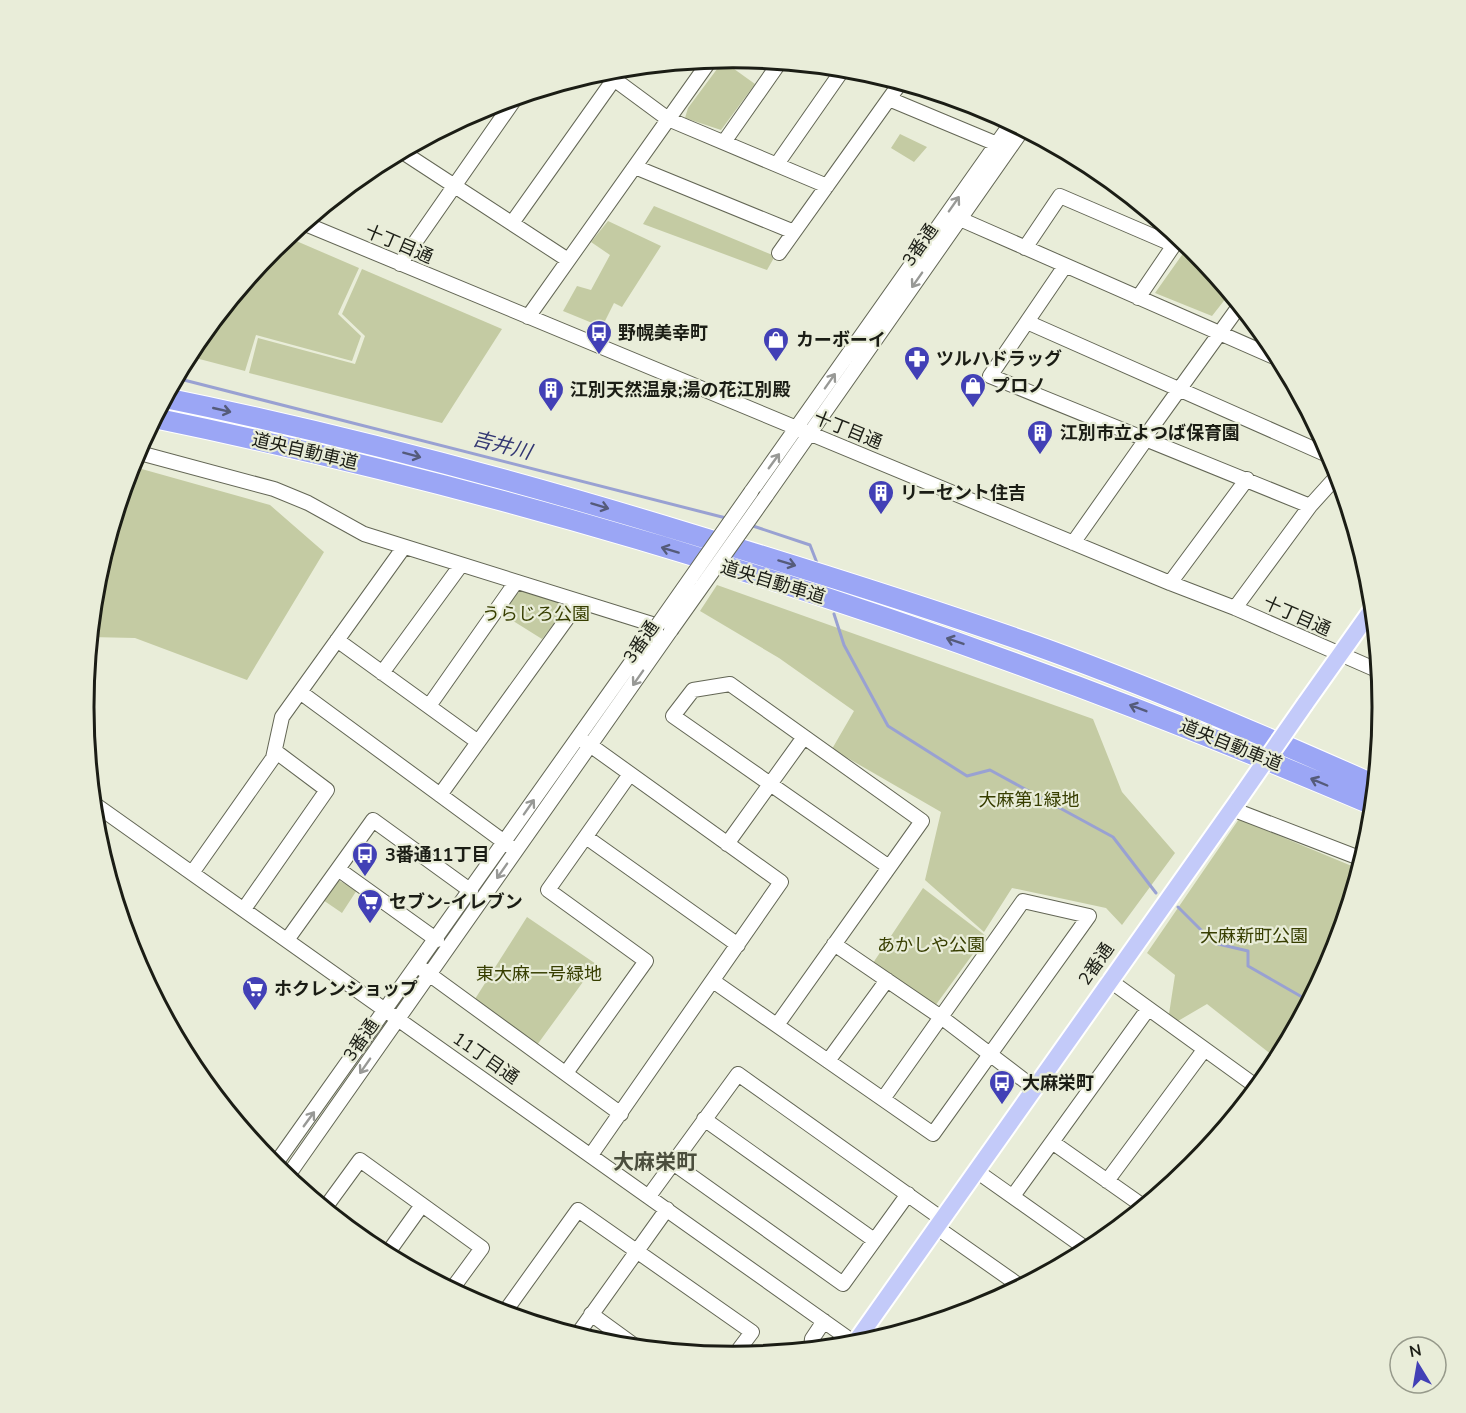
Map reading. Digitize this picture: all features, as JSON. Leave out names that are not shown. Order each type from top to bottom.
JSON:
[{"type":"highway","name":"道央自動車道","points":[[173,400],[400,452],[587,502],[809,570],[1026,642],[1236,724],[1368,782]]},
{"type":"highway","name":"道央自動車道","points":[[162,420],[393,472],[582,523],[806,591],[1019,663],[1230,743],[1365,802]]},
{"type":"main road","name":"2番通","points":[[863,1332],[1033,1087],[1366,618]]},
{"type":"street","points":[[528,317],[704,69]]},
{"type":"street","points":[[724,142],[775,69]]},
{"type":"street","points":[[777,164],[838,77]]},
{"type":"street","points":[[620,78],[668,119],[827,186]]},
{"type":"street","points":[[512,223],[608,80]]},
{"type":"street","points":[[779,253],[896,89]]},
{"type":"street","points":[[889,99],[1003,146]]},
{"type":"street","points":[[400,264],[509,108]]},
{"type":"street","name":"3番通","points":[[292,1169],[393,1014],[584,741],[657,626],[751,492],[803,431],[960,219],[1003,146],[1009,130]]},
{"type":"street","name":"3番通","points":[[584,741],[672,630],[766,496],[803,431],[1003,146],[1017,134]]},
{"type":"street","points":[[408,156],[568,260]]},
{"type":"street","points":[[635,166],[794,232]]},
{"type":"street","points":[[1025,248],[1060,196],[1174,245],[1138,298]]},
{"type":"street","points":[[960,219],[1266,354]]},
{"type":"street","name":"十丁目通","points":[[311,227],[1235,608],[1371,668]]},
{"type":"street","points":[[1065,266],[990,376],[1310,506]]},
{"type":"street","points":[[1073,543],[1180,387],[1235,312]]},
{"type":"street","points":[[1027,322],[1180,387],[1318,450]]},
{"type":"street","points":[[146,455],[274,489],[308,503],[364,534],[672,630]]},
{"type":"street","points":[[1170,583],[1247,479]]},
{"type":"street","points":[[1235,608],[1310,506],[1331,483]]},
{"type":"street","points":[[192,873],[273,758],[282,717],[405,547]]},
{"type":"street","points":[[382,673],[461,565]]},
{"type":"street","points":[[429,706],[516,582]]},
{"type":"street","points":[[440,795],[579,602]]},
{"type":"street","points":[[337,640],[478,742]]},
{"type":"street","points":[[777,1025],[922,821],[730,684],[693,690],[674,716],[889,867]]},
{"type":"street","points":[[300,692],[510,847]]},
{"type":"street","points":[[727,844],[804,737]]},
{"type":"street","points":[[584,741],[781,882],[591,1155]]},
{"type":"street","points":[[244,909],[327,790],[275,751]]},
{"type":"street","points":[[566,1073],[646,961],[548,890],[630,774]]},
{"type":"street","points":[[1235,804],[1354,856]]},
{"type":"street","name":"11丁目通","points":[[102,810],[843,1335]]},
{"type":"street","points":[[287,940],[373,820],[471,891]]},
{"type":"street","points":[[586,837],[738,945]]},
{"type":"street","name":"3番通","points":[[424,970],[437,940],[471,891],[510,847]]},
{"type":"street","points":[[338,869],[437,940]]},
{"type":"street","points":[[713,981],[933,1134],[1089,916],[1023,901],[883,1099]]},
{"type":"street","points":[[834,944],[941,1017],[1033,1087]]},
{"type":"street","points":[[424,970],[621,1114]]},
{"type":"street","points":[[828,1061],[888,980]]},
{"type":"street","points":[[1109,980],[1249,1083]]},
{"type":"street","points":[[1013,1196],[1148,1009]]},
{"type":"street","name":"3番通","points":[[281,1158],[393,1014]]},
{"type":"street","points":[[1107,1181],[1204,1050]]},
{"type":"street","points":[[649,1196],[738,1074],[908,1194],[939,1223],[1014,1281]]},
{"type":"street","points":[[704,1119],[874,1240]]},
{"type":"street","points":[[1052,1142],[1136,1201]]},
{"type":"street","points":[[330,1202],[360,1160],[482,1248],[456,1283]]},
{"type":"street","points":[[674,1163],[843,1284],[908,1194]]},
{"type":"street","points":[[975,1170],[1079,1244]]},
{"type":"street","points":[[392,1247],[422,1205]]},
{"type":"street","points":[[582,1327],[667,1209]]},
{"type":"street","points":[[509,1305],[578,1210],[638,1249],[752,1332],[742,1346]]},
{"type":"street","points":[[591,1314],[620,1335]]},
{"type":"street","points":[[812,1340],[824,1321]]},
{"type":"green space","points":[[718,68],[733,68],[755,84],[721,130],[685,118],[688,108]]},
{"type":"green space","points":[[900,134],[927,147],[914,162],[891,148]]},
{"type":"green space","points":[[654,206],[775,256],[767,270],[643,224]]},
{"type":"green space","points":[[608,221],[661,246],[622,307],[614,303],[602,327],[563,311],[577,286],[591,290],[610,255],[591,242]]},
{"type":"green space","points":[[296,241],[359,268],[338,314],[361,336],[352,361],[256,335],[245,371],[197,358],[253,285]]},
{"type":"green space","points":[[1183,253],[1225,300],[1212,316],[1155,293]]},
{"type":"green space","points":[[362,269],[502,329],[442,423],[249,373],[258,338],[355,364],[365,336],[342,314]]},
{"type":"green space","points":[[140,469],[270,505],[324,552],[247,680],[135,638],[98,637],[106,582],[116,541]]},
{"type":"green space","name":"大麻第1緑地","points":[[717,585],[1093,719],[1122,792],[1175,853],[1122,925],[1106,908],[1012,888],[984,932],[925,880],[941,812],[832,749],[854,711],[779,658],[700,611]]},
{"type":"green space","name":"うらじろ公園","points":[[523,590],[564,604],[564,611],[542,639],[502,614],[516,594]]},
{"type":"green space","name":"大麻新町公園","points":[[1239,819],[1351,866],[1338,912],[1323,951],[1306,989],[1269,1053],[1207,1004],[1178,1021],[1169,1014],[1175,975],[1147,953]]},
{"type":"green space","points":[[338,880],[357,890],[342,913],[323,900]]},
{"type":"green space","name":"あかしや公園","points":[[923,888],[986,936],[935,1006],[873,963]]},
{"type":"green space","name":"東大麻一号緑地","points":[[527,917],[596,964],[537,1045],[475,999]]},
{"type":"waterway","name":"吉井川","points":[[184,380],[726,518]]},
{"type":"waterway","name":"吉井川","points":[[750,525],[810,545],[817,563]]},
{"type":"waterway","points":[[834,614],[844,645],[888,726],[967,776],[990,770],[1113,837],[1156,893]]},
{"type":"waterway","points":[[1178,907],[1214,943],[1248,951],[1248,966],[1302,997]]},
{"type":"place","name":"野幌美幸町","points":[[599,356]]},
{"type":"place","name":"カーボーイ","points":[[776,363]]},
{"type":"place","name":"ツルハドラッグ","points":[[917,382]]},
{"type":"place","name":"プロノ","points":[[973,409]]},
{"type":"place","name":"江別天然温泉;湯の花江別殿","points":[[551,413]]},
{"type":"place","name":"江別市立よつば保育園","points":[[1040,456]]},
{"type":"place","name":"リーセント住吉","points":[[881,516]]},
{"type":"place","name":"3番通11丁目","points":[[365,878]]},
{"type":"place","name":"セブン-イレブン","points":[[370,925]]},
{"type":"place","name":"ホクレンショップ","points":[[255,1012]]},
{"type":"place","name":"大麻栄町","points":[[1002,1106]]},
{"type":"district","name":"大麻栄町","points":[[655,1162]]}]
